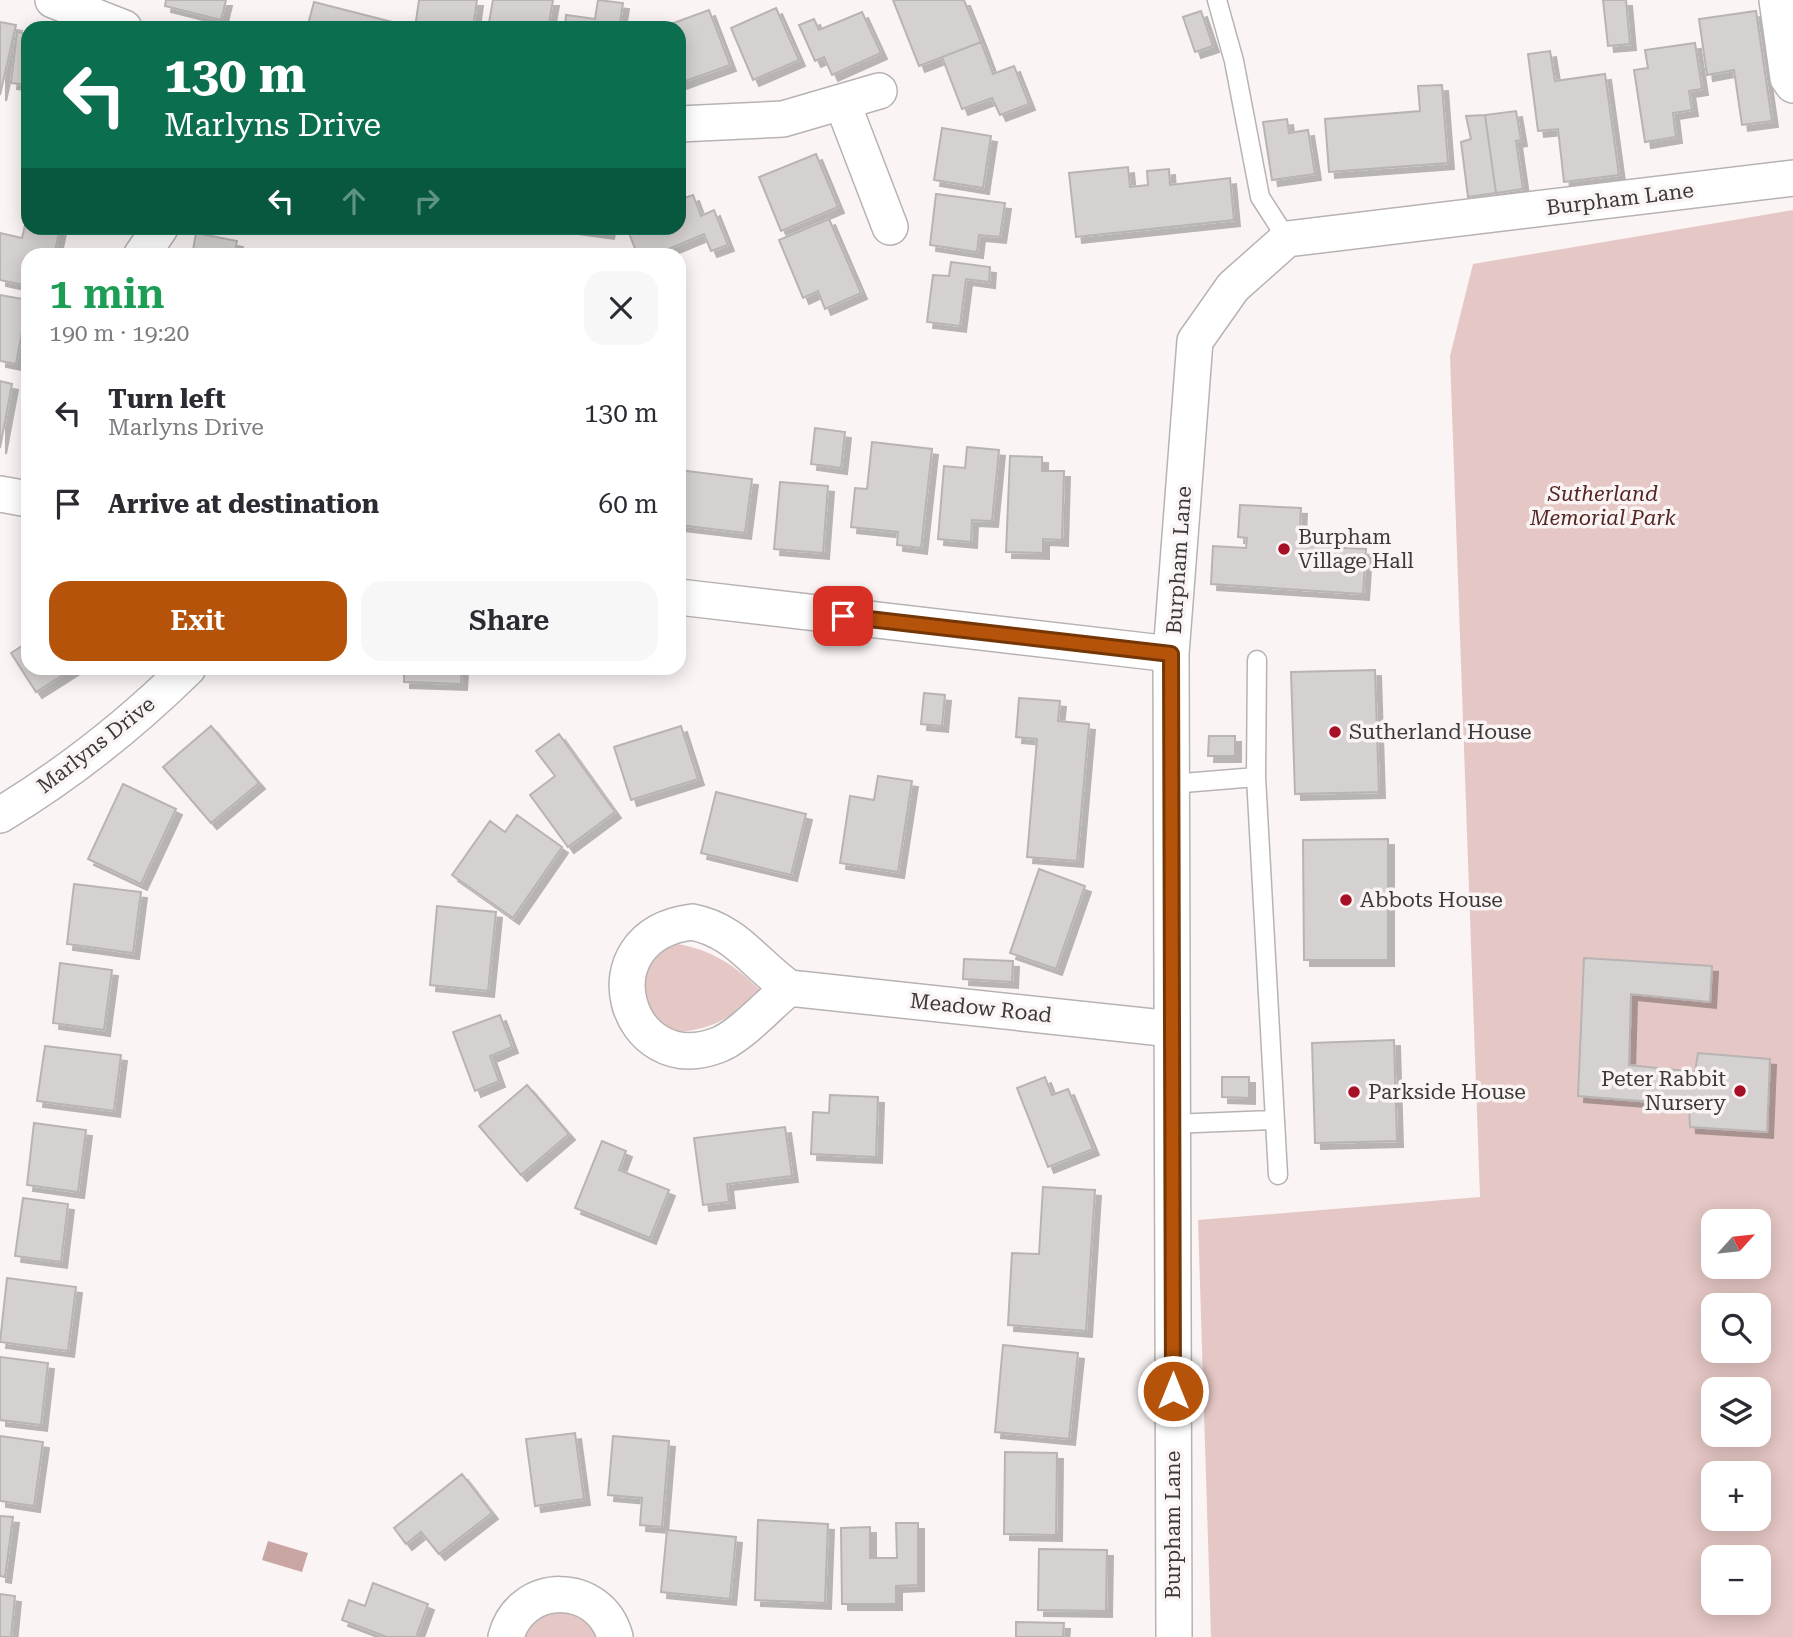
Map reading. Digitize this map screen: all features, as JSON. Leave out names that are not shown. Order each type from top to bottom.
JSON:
[{"type":"street","points":[[53,0],[106,21]]},
{"type":"street","points":[[1777,0],[1788,78],[1793,85]]},
{"type":"street","points":[[686,124],[783,119],[879,91]]},
{"type":"street","points":[[842,102],[890,227]]},
{"type":"street","name":"Burpham Lane","points":[[1174,1637],[1171,654],[1195,341],[1233,286],[1287,239],[1793,178]]},
{"type":"street","points":[[0,494],[21,498]]},
{"type":"street","points":[[686,598],[1171,654]]},
{"type":"street","name":"Marlyns Drive","points":[[0,815],[56,779],[148,707],[181,675]]},
{"type":"street","points":[[692,922],[713,926],[730,936],[764,970],[789,988],[721,1044],[689,1051],[678,1050],[658,1042],[641,1028],[630,1009],[626,988],[629,967],[638,949],[653,934],[671,925],[692,922]]},
{"type":"street","name":"Meadow Road","points":[[789,988],[1172,1029]]},
{"type":"street","points":[[506,1637],[515,1616],[528,1604],[543,1596],[561,1593],[579,1596],[595,1604],[607,1618],[615,1637]]},
{"type":"lane","points":[[1217,0],[1234,61],[1260,197],[1287,239]]},
{"type":"lane","points":[[1257,660],[1256,777],[1278,1175]]},
{"type":"lane","points":[[1171,784],[1256,777]]},
{"type":"lane","points":[[1171,1124],[1274,1120]]},
{"type":"green space","name":"Sutherland Memorial Park","points":[[1793,210],[1793,1637],[1211,1637],[1198,1220],[1480,1197],[1450,356],[1473,264]],"holes":[[[1584,958],[1710,1001],[1631,994],[1629,1065],[1695,1072],[1699,1053],[1769,1059],[1767,1132],[1690,1127],[1689,1105],[1578,1095]]]},
{"type":"green space","points":[[678,944],[702,950],[723,960],[760,990],[721,1021],[699,1029],[673,1032],[647,1008],[642,981],[647,964],[660,949]]},
{"type":"green space","points":[[563,1610],[587,1620],[598,1637],[521,1637],[538,1616]]},
{"type":"shaded area","points":[[268,1541],[308,1553],[302,1572],[262,1560]]},
{"type":"building","points":[[166,0],[226,0],[221,20],[165,6]]},
{"type":"building","points":[[419,0],[477,0],[474,21],[416,21]]},
{"type":"building","points":[[493,0],[553,0],[549,21],[489,21]]},
{"type":"building","points":[[598,0],[623,3],[620,21],[566,21],[566,15],[595,19]]},
{"type":"building","points":[[893,0],[964,0],[981,42],[919,66]]},
{"type":"building","points":[[1603,0],[1626,0],[1630,44],[1608,46]]},
{"type":"building","points":[[314,2],[388,21],[309,21]]},
{"type":"building","points":[[776,8],[799,60],[753,80],[731,28]]},
{"type":"building","points":[[709,10],[730,65],[686,81],[686,21],[679,21]]},
{"type":"building","points":[[1201,11],[1213,46],[1195,52],[1183,17]]},
{"type":"building","points":[[1756,11],[1772,121],[1742,125],[1734,70],[1707,75],[1699,19]]},
{"type":"building","points":[[862,12],[881,53],[832,75],[824,57],[815,61],[799,25],[814,19],[819,30]]},
{"type":"building","points":[[0,22],[16,25],[0,95]]},
{"type":"building","points":[[17,32],[21,33],[21,84],[11,83]]},
{"type":"building","points":[[981,42],[993,74],[1014,66],[1029,104],[1000,115],[992,98],[962,109],[942,57]]},
{"type":"building","points":[[1695,43],[1702,89],[1689,91],[1692,110],[1673,113],[1676,137],[1645,142],[1634,70],[1648,68],[1645,50]]},
{"type":"building","points":[[1550,51],[1555,81],[1605,74],[1619,175],[1564,182],[1558,129],[1538,131],[1528,54]]},
{"type":"building","points":[[1442,85],[1448,163],[1329,172],[1325,119],[1420,111],[1418,86]]},
{"type":"building","points":[[1516,111],[1521,140],[1516,141],[1523,189],[1496,193],[1485,115]]},
{"type":"building","points":[[1485,115],[1496,193],[1468,197],[1461,142],[1471,139],[1466,116]]},
{"type":"building","points":[[1287,119],[1289,133],[1308,130],[1315,174],[1272,180],[1263,122]]},
{"type":"building","points":[[942,128],[991,136],[983,188],[934,180]]},
{"type":"building","points":[[816,154],[838,207],[781,231],[759,177]]},
{"type":"building","points":[[1128,167],[1130,187],[1148,185],[1147,171],[1169,169],[1170,185],[1230,178],[1234,220],[1076,237],[1069,173]]},
{"type":"building","points":[[936,194],[1005,203],[1000,237],[979,235],[977,252],[930,245]]},
{"type":"building","points":[[693,195],[701,216],[714,210],[728,245],[711,251],[704,234],[671,248],[635,248],[630,235],[686,235],[686,198]]},
{"type":"building","points":[[829,219],[861,293],[825,309],[818,291],[803,298],[779,240]]},
{"type":"building","points":[[0,233],[22,238],[23,235],[58,235],[56,248],[21,248],[21,284],[0,280]]},
{"type":"building","points":[[196,235],[237,241],[236,248],[193,248]]},
{"type":"building","points":[[951,262],[990,267],[989,282],[966,279],[960,326],[927,322],[933,275],[949,276]]},
{"type":"building","points":[[0,295],[21,299],[21,337],[16,364],[0,361]]},
{"type":"building","points":[[0,381],[12,384],[0,448]]},
{"type":"building","points":[[815,428],[845,432],[841,468],[811,464]]},
{"type":"building","points":[[872,442],[932,449],[921,548],[897,545],[898,532],[851,527],[855,488],[867,489]]},
{"type":"building","points":[[967,447],[999,450],[992,521],[972,520],[971,542],[938,539],[944,466],[965,468]]},
{"type":"building","points":[[1010,456],[1042,457],[1042,471],[1064,471],[1062,540],[1043,539],[1043,553],[1006,552]]},
{"type":"building","points":[[686,471],[752,479],[745,533],[686,526]]},
{"type":"building","points":[[780,482],[828,486],[823,553],[774,549]]},
{"type":"building","name":"Burpham Village Hall","points":[[1240,505],[1301,508],[1299,545],[1366,549],[1363,594],[1211,584],[1213,546],[1246,548],[1247,538],[1238,537]]},
{"type":"building","points":[[21,647],[21,669],[11,653]]},
{"type":"building","name":"Sutherland House","points":[[1375,670],[1379,792],[1295,794],[1291,672]]},
{"type":"building","points":[[25,675],[63,675],[36,692]]},
{"type":"building","points":[[404,675],[462,675],[461,684],[404,682]]},
{"type":"building","points":[[924,693],[945,695],[942,726],[921,724]]},
{"type":"building","points":[[1019,698],[1060,701],[1058,721],[1089,724],[1077,861],[1027,857],[1037,739],[1016,737]]},
{"type":"building","points":[[211,726],[259,783],[211,823],[163,767]]},
{"type":"building","points":[[681,726],[698,779],[631,800],[614,747]]},
{"type":"building","points":[[559,734],[615,812],[568,847],[530,795],[555,776],[536,751]]},
{"type":"building","points":[[1209,736],[1235,736],[1235,756],[1208,756]]},
{"type":"building","points":[[878,776],[912,781],[898,872],[840,863],[850,796],[874,800]]},
{"type":"building","points":[[123,784],[176,809],[141,884],[88,859]]},
{"type":"building","points":[[716,792],[806,814],[791,875],[701,853]]},
{"type":"building","points":[[517,815],[562,847],[513,918],[452,875],[490,821],[505,832]]},
{"type":"building","name":"Abbots House","points":[[1388,839],[1388,960],[1304,960],[1303,840]]},
{"type":"building","points":[[1039,869],[1085,886],[1056,969],[1010,953]]},
{"type":"building","points":[[74,884],[141,892],[133,953],[67,944]]},
{"type":"building","points":[[437,906],[496,912],[488,991],[430,985]]},
{"type":"building","points":[[1584,958],[1712,966],[1710,1002],[1631,994],[1629,1065],[1695,1072],[1698,1053],[1770,1059],[1767,1132],[1690,1127],[1689,1105],[1578,1096]]},
{"type":"building","points":[[964,959],[1013,961],[1012,982],[963,979]]},
{"type":"building","points":[[60,963],[112,970],[104,1030],[53,1023]]},
{"type":"building","points":[[500,1015],[512,1047],[490,1056],[499,1081],[475,1091],[453,1032]]},
{"type":"building","name":"Parkside House","points":[[1394,1040],[1397,1141],[1315,1143],[1312,1043]]},
{"type":"building","points":[[45,1046],[121,1055],[114,1111],[37,1101]]},
{"type":"building","points":[[1045,1077],[1052,1095],[1068,1089],[1093,1149],[1048,1167],[1017,1088]]},
{"type":"building","points":[[1222,1077],[1249,1077],[1249,1098],[1222,1097]]},
{"type":"building","points":[[527,1085],[569,1134],[521,1175],[479,1126]]},
{"type":"building","points":[[830,1095],[878,1097],[876,1157],[811,1154],[813,1112],[829,1113]]},
{"type":"building","points":[[34,1123],[86,1130],[78,1192],[27,1185]]},
{"type":"building","points":[[785,1127],[792,1176],[727,1184],[729,1202],[703,1205],[694,1138]]},
{"type":"building","points":[[602,1141],[626,1151],[619,1170],[669,1190],[650,1238],[575,1208]]},
{"type":"building","points":[[1043,1187],[1095,1190],[1086,1331],[1008,1325],[1012,1253],[1039,1254]]},
{"type":"building","points":[[23,1198],[68,1204],[61,1262],[15,1256]]},
{"type":"building","points":[[7,1278],[76,1287],[68,1351],[0,1342]]},
{"type":"building","points":[[1003,1345],[1078,1353],[1069,1439],[995,1432]]},
{"type":"building","points":[[0,1357],[48,1363],[41,1425],[0,1420]]},
{"type":"building","points":[[575,1433],[584,1499],[535,1506],[526,1439]]},
{"type":"building","points":[[0,1436],[43,1442],[34,1506],[0,1501]]},
{"type":"building","points":[[613,1436],[669,1441],[662,1527],[640,1525],[642,1498],[608,1495]]},
{"type":"building","points":[[1005,1452],[1057,1453],[1056,1535],[1004,1534]]},
{"type":"building","points":[[462,1474],[492,1513],[439,1554],[421,1532],[406,1544],[394,1528]]},
{"type":"building","points":[[0,1516],[13,1517],[5,1577],[0,1576]]},
{"type":"building","points":[[758,1520],[828,1524],[825,1603],[755,1600]]},
{"type":"building","points":[[896,1523],[918,1523],[918,1585],[896,1586],[896,1604],[842,1604],[841,1528],[870,1527],[870,1558],[897,1558]]},
{"type":"building","points":[[667,1530],[736,1537],[730,1599],[661,1592]]},
{"type":"building","points":[[1039,1549],[1107,1550],[1106,1611],[1038,1610]]},
{"type":"building","points":[[373,1583],[428,1604],[416,1637],[387,1637],[342,1620],[349,1600],[365,1606]]},
{"type":"building","points":[[0,1594],[15,1596],[11,1637],[0,1637]]},
{"type":"building","points":[[1016,1622],[1064,1623],[1063,1637],[1016,1637]]},
{"type":"place","name":"Burpham Village Hall","points":[[1284,549]]},
{"type":"place","name":"Sutherland House","points":[[1335,732]]},
{"type":"place","name":"Abbots House","points":[[1346,900]]},
{"type":"place","name":"Peter Rabbit Nursery","points":[[1740,1091]]},
{"type":"place","name":"Parkside House","points":[[1354,1092]]},
{"type":"route","points":[[843,616],[1171,654],[1173,1391]]}]
